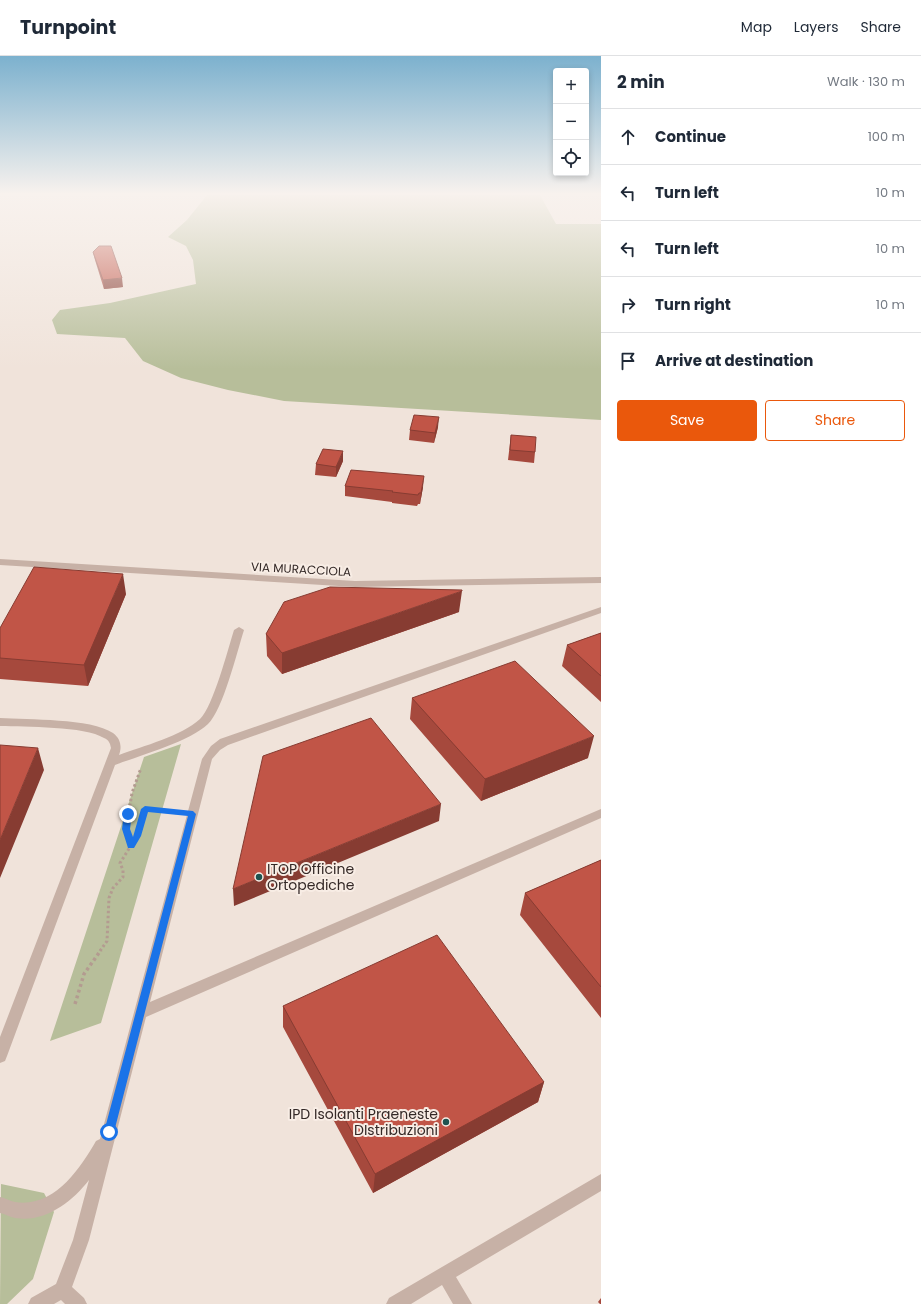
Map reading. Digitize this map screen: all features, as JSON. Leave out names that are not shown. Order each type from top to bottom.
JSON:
[{"type":"street","name":"VIA MURACCIOLA","points":[[0,562],[355,584],[601,580]]},
{"type":"street","points":[[37,1304],[62,1290],[81,1240],[207,759],[216,747],[224,742],[601,610]]},
{"type":"street","points":[[111,762],[188,733],[205,721],[215,705],[239,630]]},
{"type":"street","points":[[0,722],[80,727],[103,732],[109,735],[114,741],[116,748],[0,1056]]},
{"type":"street","points":[[140,1013],[601,813]]},
{"type":"street","points":[[0,1205],[15,1210],[48,1206],[76,1185],[109,1132]]},
{"type":"street","points":[[394,1304],[601,1182]]},
{"type":"street","points":[[445,1274],[463,1304]]},
{"type":"street","points":[[62,1290],[78,1304]]},
{"type":"path","points":[[131,846],[126,829],[132,793],[141,768]]},
{"type":"path","points":[[75,1004],[84,974],[108,941],[109,898],[113,888],[123,877],[123,870],[120,863],[138,836],[145,809],[193,814]]},
{"type":"green space","points":[[190,253],[601,253],[601,420],[284,401],[228,390],[181,378],[143,361],[125,338],[57,334],[52,320],[60,310],[110,303],[196,284],[193,260]]},
{"type":"green space","points":[[181,744],[101,1023],[50,1041],[144,757]]},
{"type":"green space","points":[[1,1184],[44,1193],[54,1212],[33,1279],[7,1304],[0,1304]]},
{"type":"building","points":[[93,253],[113,253],[122,278],[103,280]]},
{"type":"building","points":[[414,415],[439,417],[435,433],[410,430]]},
{"type":"building","points":[[511,435],[536,437],[535,452],[510,450]]},
{"type":"building","points":[[323,449],[343,451],[336,467],[316,464]]},
{"type":"building","points":[[351,470],[424,476],[421,493],[418,495],[345,486]]},
{"type":"building","points":[[34,567],[123,574],[84,665],[0,658],[0,628]]},
{"type":"building","points":[[330,587],[462,591],[282,653],[266,634],[284,602]]},
{"type":"building","points":[[601,633],[601,676],[567,645]]},
{"type":"building","points":[[515,661],[594,736],[485,779],[412,698]]},
{"type":"building","points":[[371,718],[441,804],[233,889],[263,756]]},
{"type":"building","points":[[0,745],[38,748],[0,840]]},
{"type":"building","points":[[601,860],[601,987],[525,893]]},
{"type":"building","points":[[437,935],[544,1082],[375,1174],[283,1006]]},
{"type":"place","name":"ITOP Officine Ortopediche","points":[[259,877]]},
{"type":"place","name":"IPD Isolanti Praeneste DIstribuzioni","points":[[446,1122]]},
{"type":"route","points":[[109,1132],[193,814],[145,809],[138,836],[131,846],[126,829],[128,814]]}]
